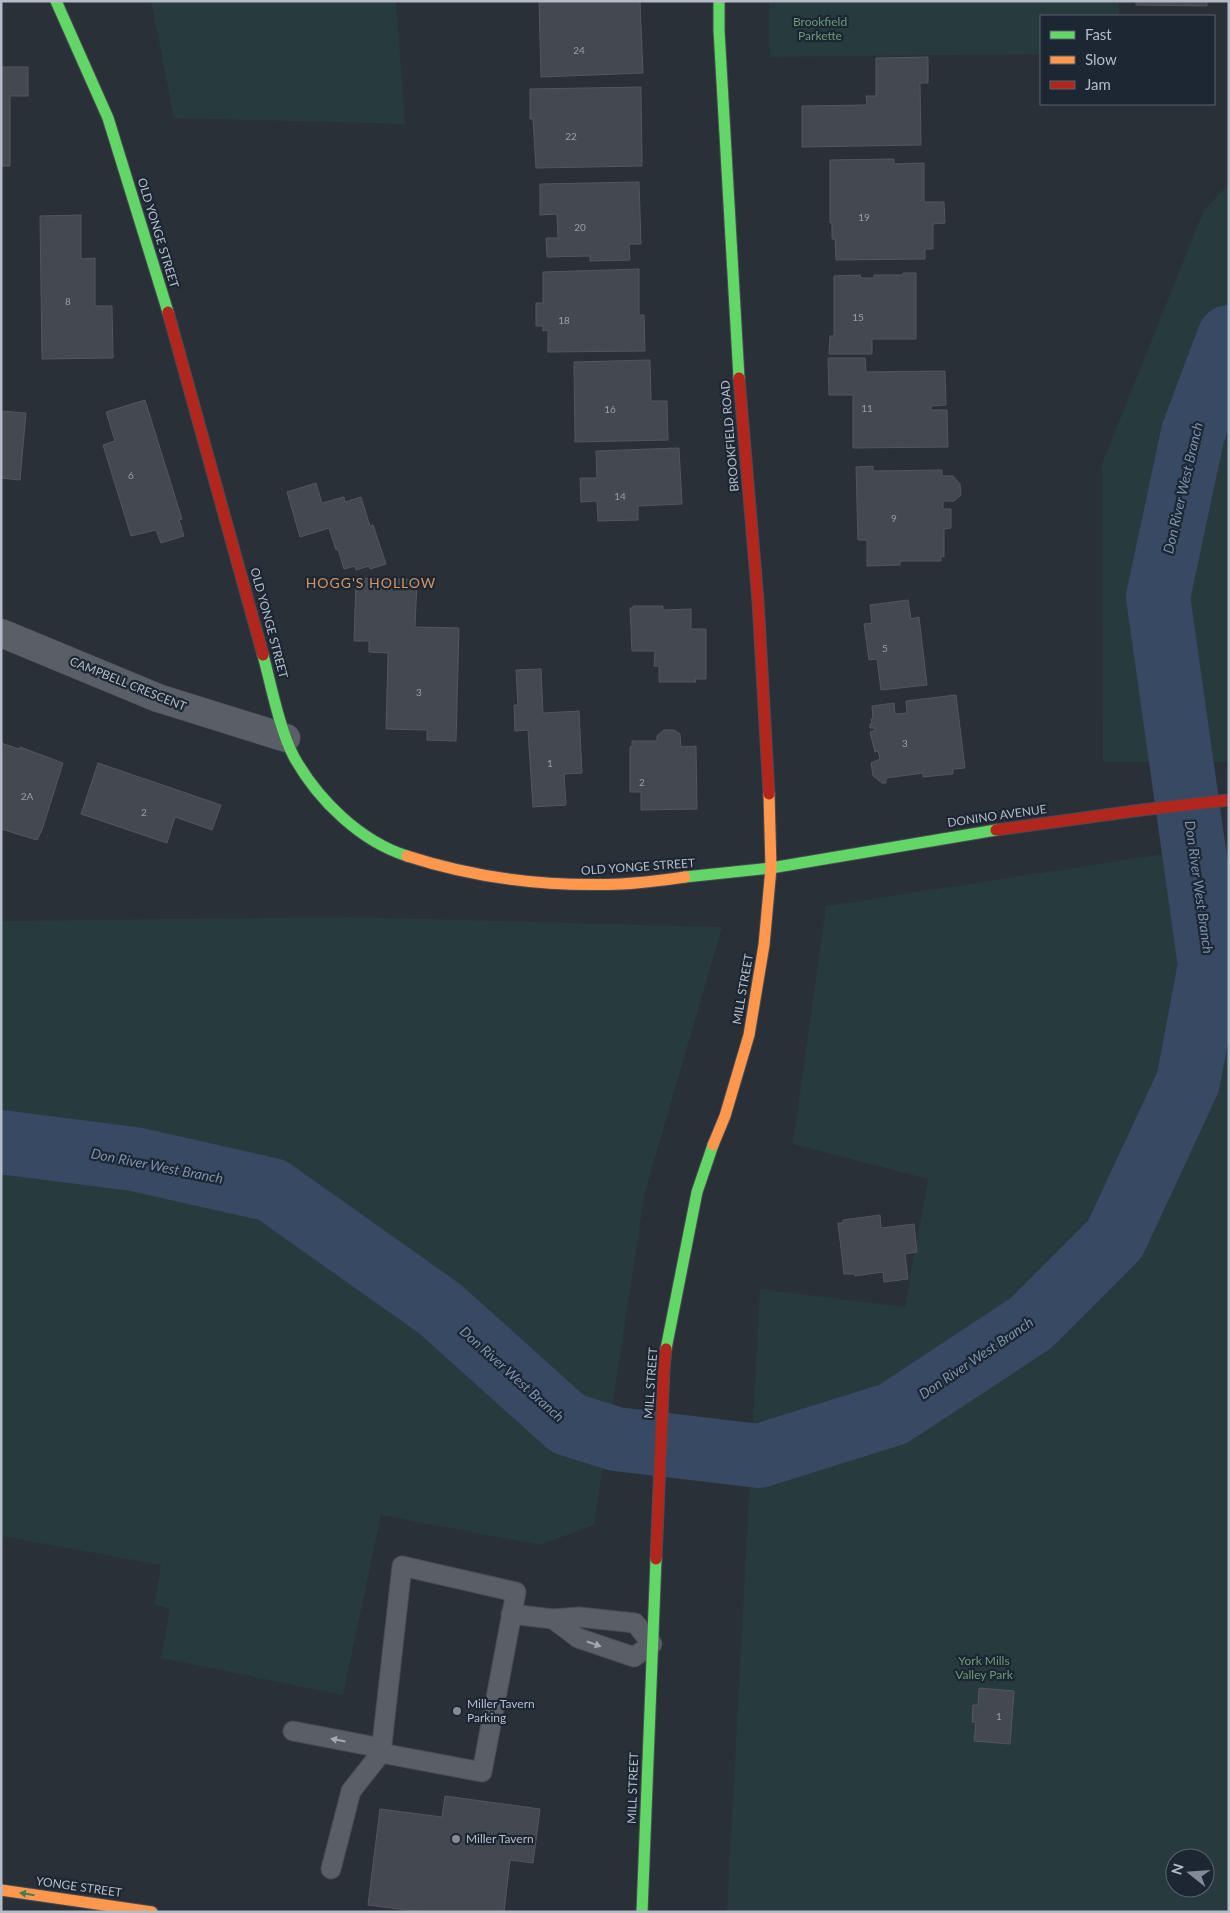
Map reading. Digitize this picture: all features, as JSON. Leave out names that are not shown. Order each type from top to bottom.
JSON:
[{"type":"street","name":"OLD YONGE STREET","points":[[56,1],[108,118],[120,155],[171,321],[286,738],[294,757],[318,791],[345,820],[371,839],[394,852],[425,862],[486,875],[544,883],[579,885],[622,884],[771,868]]},
{"type":"street","name":"BROOKFIELD ROAD","points":[[719,1],[736,343],[758,601],[769,771],[771,868]]},
{"type":"street","name":"CAMPBELL CRESCENT","points":[[1,633],[158,698],[286,738]]},
{"type":"street","name":"DONINO AVENUE","points":[[771,868],[957,836],[1141,810],[1229,800]]},
{"type":"street","name":"MILL STREET","points":[[642,1912],[664,1369],[676,1295],[697,1192],[708,1156],[726,1116],[749,1035],[757,998],[771,868]]},
{"type":"street","name":"YONGE STREET","points":[[1,1890],[152,1912]]},
{"type":"lane","points":[[293,1731],[371,1746],[381,1753],[482,1772],[516,1592],[402,1566],[381,1753],[351,1791],[331,1869]]},
{"type":"lane","points":[[511,1614],[553,1619],[579,1617],[635,1624],[652,1644],[634,1657],[578,1638],[553,1619]]},
{"type":"green space","points":[[151,1],[396,1],[405,124],[174,118]]},
{"type":"green space","name":"Brookfield Parkette","points":[[769,1],[1119,1],[1119,15],[1040,15],[1040,54],[770,57]]},
{"type":"green space","points":[[1229,184],[1229,762],[1103,762],[1102,464],[1204,210]]},
{"type":"green space","name":"York Mills Valley Park","points":[[1229,844],[1229,1912],[727,1912],[760,1289],[905,1307],[928,1179],[793,1144],[826,906]]},
{"type":"green space","points":[[351,917],[722,927],[645,1192],[594,1525],[540,1545],[381,1515],[343,1695],[161,1658],[170,1609],[154,1605],[161,1565],[1,1536],[1,921]]},
{"type":"building","points":[[539,1],[640,1],[643,73],[541,77]]},
{"type":"building","points":[[1136,1],[1207,1],[1207,6],[1136,5]]},
{"type":"building","points":[[928,57],[928,83],[920,83],[921,145],[802,147],[802,106],[867,105],[866,96],[876,96],[876,58]]},
{"type":"building","points":[[1,67],[28,67],[28,96],[10,96],[10,166],[1,166]]},
{"type":"building","points":[[641,87],[642,166],[536,168],[533,119],[530,119],[530,89]]},
{"type":"building","points":[[894,159],[894,164],[924,163],[924,202],[944,202],[945,223],[933,224],[933,249],[925,249],[925,259],[836,260],[835,239],[832,239],[832,223],[830,223],[830,160]]},
{"type":"building","points":[[639,182],[641,244],[629,244],[630,260],[590,261],[590,256],[547,257],[546,238],[558,238],[557,214],[540,215],[540,184]]},
{"type":"building","points":[[81,215],[81,259],[95,258],[95,306],[112,306],[113,358],[42,359],[40,216]]},
{"type":"building","points":[[639,269],[639,315],[644,315],[645,351],[548,352],[548,330],[543,331],[543,326],[536,326],[536,303],[543,303],[543,272]]},
{"type":"building","points":[[903,273],[916,273],[916,339],[872,339],[872,354],[829,354],[830,336],[834,336],[834,276],[860,275],[861,278],[874,278],[874,275],[903,275]]},
{"type":"building","points":[[828,358],[865,358],[866,372],[945,371],[946,405],[931,406],[931,410],[947,410],[948,447],[853,448],[853,395],[829,395]]},
{"type":"building","points":[[650,360],[651,401],[667,401],[668,440],[575,442],[574,362]]},
{"type":"building","points":[[145,400],[182,519],[179,520],[184,536],[161,543],[156,530],[131,536],[103,445],[115,441],[106,412]]},
{"type":"building","points":[[1,411],[26,413],[20,480],[1,478]]},
{"type":"building","points":[[679,448],[682,504],[638,506],[638,520],[598,521],[597,501],[581,502],[580,478],[597,478],[596,451]]},
{"type":"building","points":[[873,466],[873,471],[942,470],[942,476],[953,476],[960,484],[961,495],[954,501],[943,501],[943,509],[951,509],[951,528],[944,529],[944,557],[941,556],[941,561],[900,561],[900,565],[867,566],[867,540],[858,540],[856,467]]},
{"type":"building","points":[[316,483],[322,503],[344,497],[345,502],[361,497],[370,526],[373,525],[386,564],[370,569],[369,566],[356,570],[355,566],[344,569],[329,528],[300,537],[287,492]]},
{"type":"building","points":[[356,578],[417,580],[415,627],[459,628],[456,741],[427,740],[427,730],[386,729],[388,653],[369,652],[369,641],[354,641]]},
{"type":"building","points":[[908,600],[911,619],[919,617],[927,685],[881,690],[877,659],[869,660],[864,624],[872,623],[870,605]]},
{"type":"building","points":[[633,606],[663,606],[663,610],[691,609],[691,629],[706,629],[706,679],[695,679],[696,682],[659,682],[659,666],[654,666],[655,651],[632,651],[630,608],[633,608]]},
{"type":"building","points":[[541,669],[543,713],[579,711],[582,773],[564,774],[566,805],[533,807],[528,730],[515,731],[514,705],[518,705],[516,670]]},
{"type":"building","points":[[956,695],[965,768],[953,769],[953,774],[923,777],[923,773],[886,778],[886,783],[882,783],[873,776],[871,763],[880,759],[878,751],[875,752],[870,732],[875,730],[875,728],[870,728],[870,724],[872,724],[871,719],[873,719],[872,706],[894,703],[895,714],[907,713],[906,701]]},
{"type":"building","points":[[664,730],[674,730],[680,734],[681,747],[696,746],[697,809],[641,810],[641,792],[630,792],[630,747],[632,746],[632,741],[657,741],[657,736]]},
{"type":"building","points":[[1,743],[19,749],[20,747],[63,763],[42,830],[37,840],[1,829]]},
{"type":"building","points":[[98,763],[221,805],[212,830],[175,817],[167,843],[81,814]]},
{"type":"building","points":[[880,1215],[881,1228],[914,1224],[917,1252],[905,1254],[908,1279],[884,1282],[883,1272],[855,1276],[854,1274],[844,1274],[838,1223],[843,1223],[843,1220]]},
{"type":"building","points":[[979,1688],[1014,1691],[1010,1744],[974,1741],[976,1722],[972,1722],[973,1705],[978,1705]]},
{"type":"building","name":"Miller Tavern","points":[[445,1796],[540,1809],[533,1863],[510,1860],[504,1912],[422,1912],[368,1905],[380,1809],[442,1817]]},
{"type":"waterway","name":"Don River West Branch","points":[[1,1142],[134,1159],[272,1190],[440,1309],[568,1424],[616,1439],[759,1456],[893,1414],[1031,1323],[1115,1239],[1188,1082],[1210,965],[1158,597],[1193,433],[1229,337]]},
{"type":"traffic: fast","points":[[56,1],[108,118],[168,312]]},
{"type":"traffic: fast","points":[[719,1],[719,30],[739,378]]},
{"type":"traffic: fast","points":[[263,655],[284,734],[294,757],[304,773],[342,817],[373,840],[407,856]]},
{"type":"traffic: fast","points":[[685,877],[771,868],[996,830]]},
{"type":"traffic: fast","points":[[666,1349],[697,1192],[713,1145]]},
{"type":"traffic: fast","points":[[642,1912],[656,1559]]},
{"type":"traffic: slow","points":[[713,1145],[725,1116],[749,1035],[764,945],[771,868],[769,794]]},
{"type":"traffic: slow","points":[[407,856],[459,870],[540,882],[594,885],[685,877]]},
{"type":"traffic: slow","points":[[1,1890],[152,1912]]},
{"type":"traffic: jam","points":[[168,312],[263,655]]},
{"type":"traffic: jam","points":[[739,378],[758,601],[769,794]]},
{"type":"traffic: jam","points":[[996,830],[1229,800]]},
{"type":"traffic: jam","points":[[656,1559],[666,1349]]},
{"type":"place","name":"Miller Tavern Parking","points":[[457,1711]]},
{"type":"place","name":"Miller Tavern","points":[[456,1839]]},
{"type":"district","name":"HOGG'S HOLLOW","points":[[371,583]]}]
